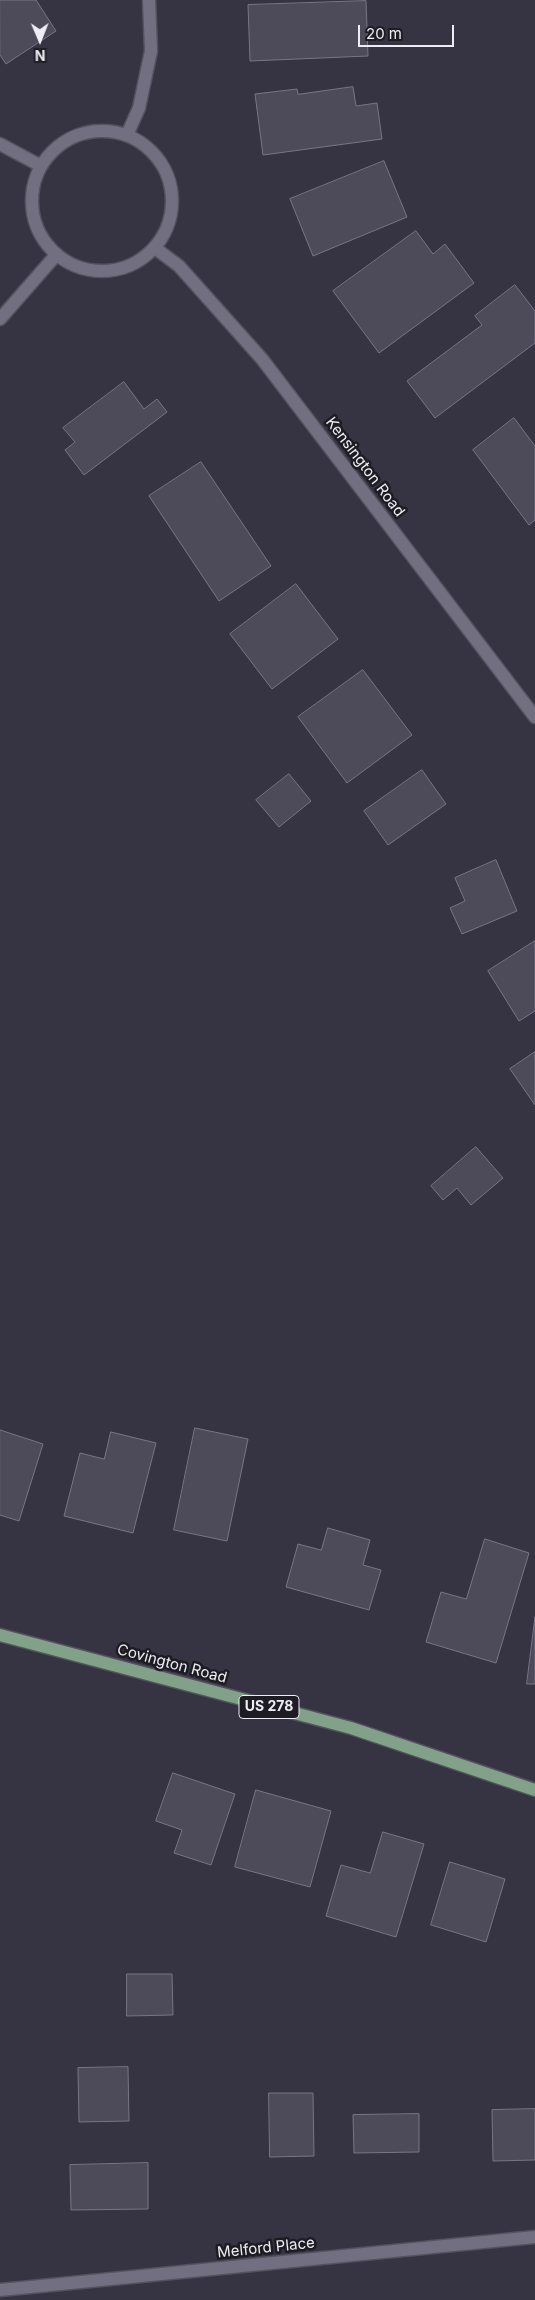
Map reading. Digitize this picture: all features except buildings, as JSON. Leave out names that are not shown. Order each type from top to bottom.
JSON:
[{"type":"main road","name":"Covington Road","points":[[0,1635],[351,1728],[535,1790]]},
{"type":"street","points":[[127,135],[140,108],[151,51],[149,0]]},
{"type":"street","points":[[108,131],[127,135],[147,147],[162,164],[171,184],[173,207],[168,229],[155,248],[139,262],[118,270],[96,272],[75,266],[56,255],[41,236],[32,214],[33,189],[41,166],[53,151],[69,139],[88,132],[108,131]]},
{"type":"street","points":[[0,144],[41,166]]},
{"type":"street","name":"Kensington Road","points":[[155,248],[179,266],[262,359],[535,717]]},
{"type":"street","points":[[0,319],[56,255]]},
{"type":"street","name":"Melford Place","points":[[0,2290],[535,2237]]}]
